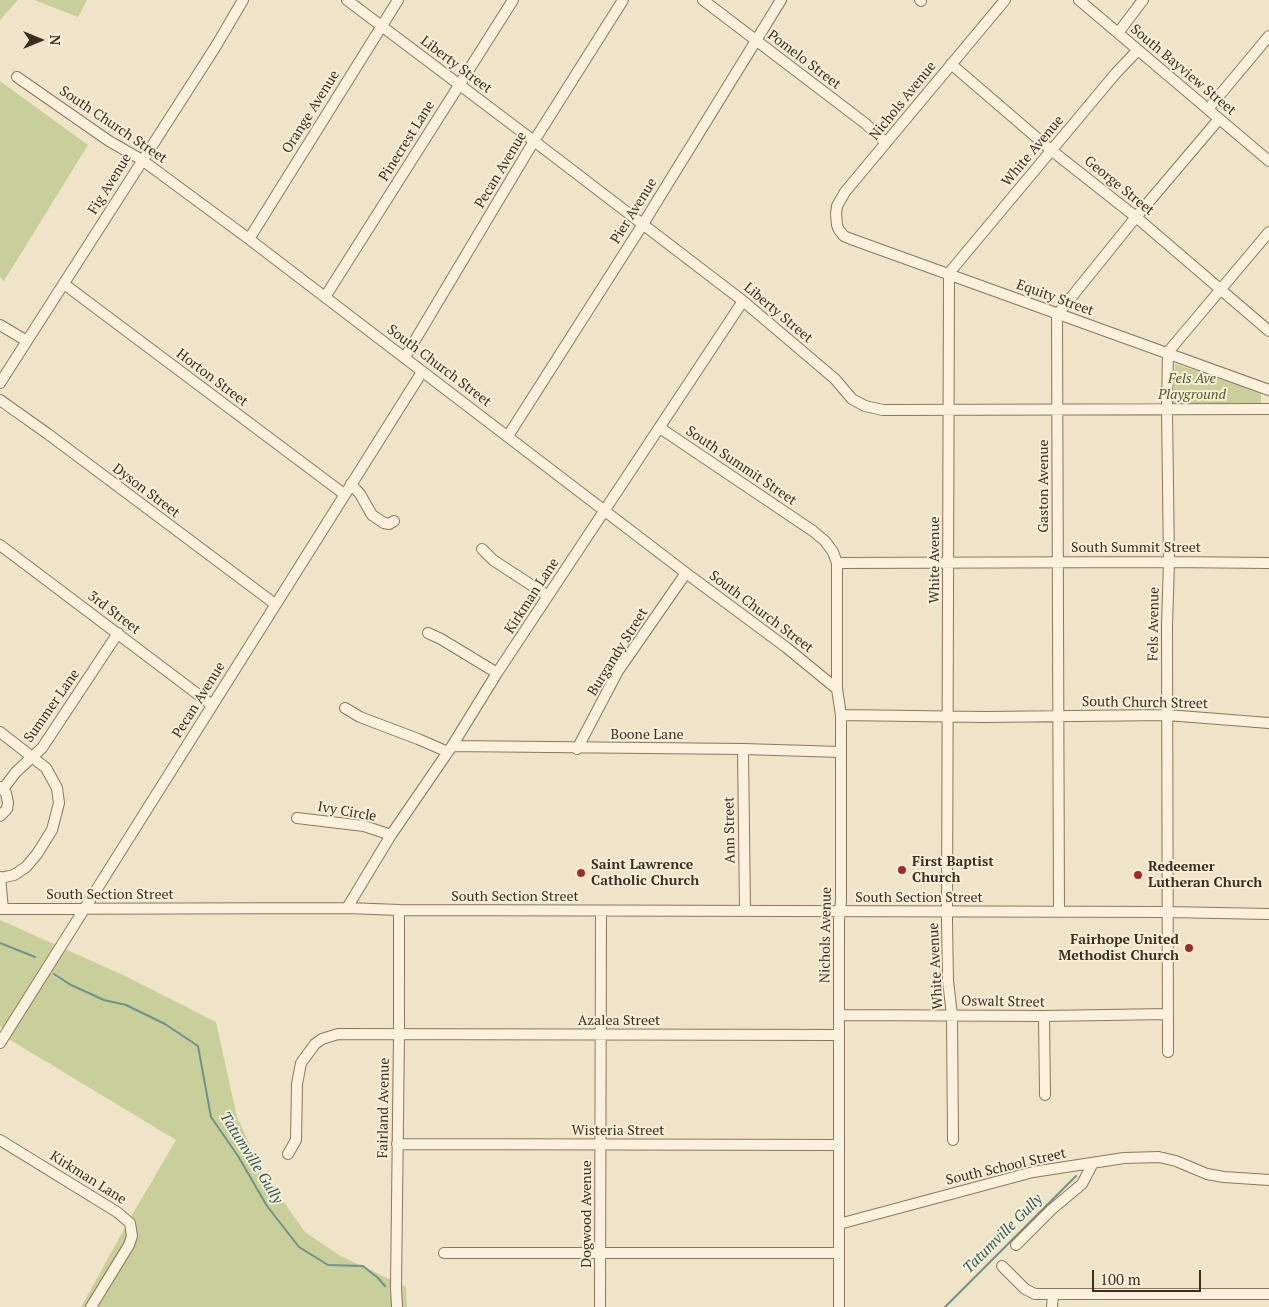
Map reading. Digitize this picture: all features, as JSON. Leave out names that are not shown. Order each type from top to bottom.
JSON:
[{"type":"street","name":"Fig Avenue","points":[[0,383],[243,0]]},
{"type":"street","name":"Liberty Street","points":[[347,0],[743,301],[836,379],[858,403],[883,410],[1269,409]]},
{"type":"street","name":"Orange Avenue","points":[[249,239],[398,0]]},
{"type":"street","name":"Pinecrest Lane","points":[[325,297],[513,0]]},
{"type":"street","name":"Pecan Avenue","points":[[405,357],[534,141],[623,0]]},
{"type":"street","name":"Pomelo Street","points":[[703,0],[866,124],[886,143]]},
{"type":"street","name":"Pier Avenue","points":[[508,436],[643,224],[781,0]]},
{"type":"street","name":"Nichols Avenue","points":[[837,225],[837,206],[846,192],[1005,0]]},
{"type":"street","name":"South Bayview Street","points":[[1079,0],[1269,161]]},
{"type":"street","points":[[1118,33],[1143,0]]},
{"type":"street","points":[[1208,109],[1269,36]]},
{"type":"street","name":"White Avenue","points":[[953,1140],[952,1015],[948,981],[947,912],[949,273],[1051,150],[1138,50]]},
{"type":"street","name":"George Street","points":[[951,64],[1051,150],[1136,217],[1269,331]]},
{"type":"street","name":"South Church Street","points":[[17,77],[109,141],[142,160],[249,239],[787,648],[837,689]]},
{"type":"street","points":[[1057,315],[1136,217],[1220,119]]},
{"type":"street","name":"Equity Street","points":[[837,225],[844,236],[949,273],[1057,315],[1168,352],[1269,390]]},
{"type":"street","points":[[1168,352],[1269,232]]},
{"type":"street","name":"Horton Street","points":[[64,284],[344,494]]},
{"type":"street","name":"Kirkman Lane","points":[[347,908],[391,835],[450,749],[497,673],[743,301]]},
{"type":"street","name":"Gaston Avenue","points":[[1057,315],[1059,912]]},
{"type":"street","points":[[0,325],[27,341]]},
{"type":"street","name":"Fels Avenue","points":[[1168,352],[1168,1052]]},
{"type":"street","name":"Pecan Avenue","points":[[0,1043],[422,372]]},
{"type":"street","name":"Dyson Street","points":[[0,400],[275,604]]},
{"type":"street","name":"South Summit Street","points":[[660,428],[813,531],[825,541],[833,552],[837,563],[1269,563]]},
{"type":"street","points":[[351,484],[360,494],[372,515],[384,523],[389,524],[394,521]]},
{"type":"street","name":"3rd Street","points":[[0,544],[212,704]]},
{"type":"street","points":[[482,549],[493,560],[548,596]]},
{"type":"street","name":"Nichols Avenue","points":[[837,563],[837,689],[842,752],[839,1015],[840,1307]]},
{"type":"street","name":"Burgandy Street","points":[[576,749],[618,671],[686,573]]},
{"type":"street","name":"Summer Lane","points":[[1,788],[42,748],[118,633]]},
{"type":"street","points":[[428,633],[497,673]]},
{"type":"street","name":"Boone Lane","points":[[345,708],[360,717],[450,749],[743,749],[842,752]]},
{"type":"street","name":"South Church Street","points":[[840,715],[1058,716],[1167,714],[1269,723]]},
{"type":"street","points":[[0,732],[33,757],[51,775],[57,788],[59,803],[55,822],[45,843],[26,868],[14,875],[0,878],[2,909]]},
{"type":"street","name":"Ann Street","points":[[743,749],[745,910]]},
{"type":"street","points":[[0,816],[7,808],[8,803],[8,798],[1,788]]},
{"type":"street","name":"Ivy Circle","points":[[297,818],[364,826],[391,835]]},
{"type":"street","name":"South Section Street","points":[[2,909],[347,908],[399,910],[745,910],[1269,914]]},
{"type":"street","name":"Fairland Avenue","points":[[398,1307],[396,1288],[399,910]]},
{"type":"street","name":"Dogwood Avenue","points":[[600,1307],[601,911]]},
{"type":"street","name":"Oswalt Street","points":[[839,1015],[1044,1016],[1167,1014]]},
{"type":"street","points":[[1044,1016],[1045,1095]]},
{"type":"street","name":"Azalea Street","points":[[288,1154],[296,1140],[297,1084],[301,1063],[310,1050],[322,1039],[338,1034],[839,1035]]},
{"type":"street","name":"Kirkman Lane","points":[[0,1140],[117,1212],[130,1223],[132,1231],[131,1240],[91,1307]]},
{"type":"street","name":"Wisteria Street","points":[[397,1144],[839,1145]]},
{"type":"street","name":"South School Street","points":[[839,1224],[1033,1172],[1124,1158],[1158,1157],[1176,1161],[1207,1174],[1269,1180]]},
{"type":"street","points":[[1016,1245],[1051,1210],[1082,1184],[1093,1163]]},
{"type":"street","points":[[444,1253],[839,1253]]},
{"type":"street","points":[[1002,1266],[1030,1292],[1053,1294],[1269,1294]]},
{"type":"street","points":[[1052,1307],[1053,1294]]},
{"type":"green space","points":[[0,0],[18,0],[0,20]]},
{"type":"green space","points":[[34,0],[87,0],[78,17]]},
{"type":"green space","points":[[0,81],[88,145],[4,281],[0,277]]},
{"type":"green space","name":"Fels Ave Playground","points":[[1175,364],[1261,391],[1261,406],[1173,405]]},
{"type":"green space","points":[[0,920],[123,975],[216,1022],[237,1117],[262,1171],[305,1232],[339,1255],[406,1287],[407,1307],[81,1307],[176,1140],[7,1038],[0,1025]]},
{"type":"waterway","name":"Tatumville Gully","points":[[0,943],[35,957]]},
{"type":"waterway","name":"Tatumville Gully","points":[[54,974],[71,985],[104,1000],[126,1005],[165,1024],[198,1046],[211,1117],[238,1156],[267,1206],[299,1247],[328,1265],[363,1266],[385,1286]]},
{"type":"waterway","name":"Tatumville Gully","points":[[945,1307],[1076,1176]]},
{"type":"place","name":"First Baptist Church","points":[[902,870]]},
{"type":"place","name":"Saint Lawrence Catholic Church","points":[[581,873]]},
{"type":"place","name":"Redeemer Lutheran Church","points":[[1138,875]]},
{"type":"place","name":"Fairhope United Methodist Church","points":[[1189,948]]}]
